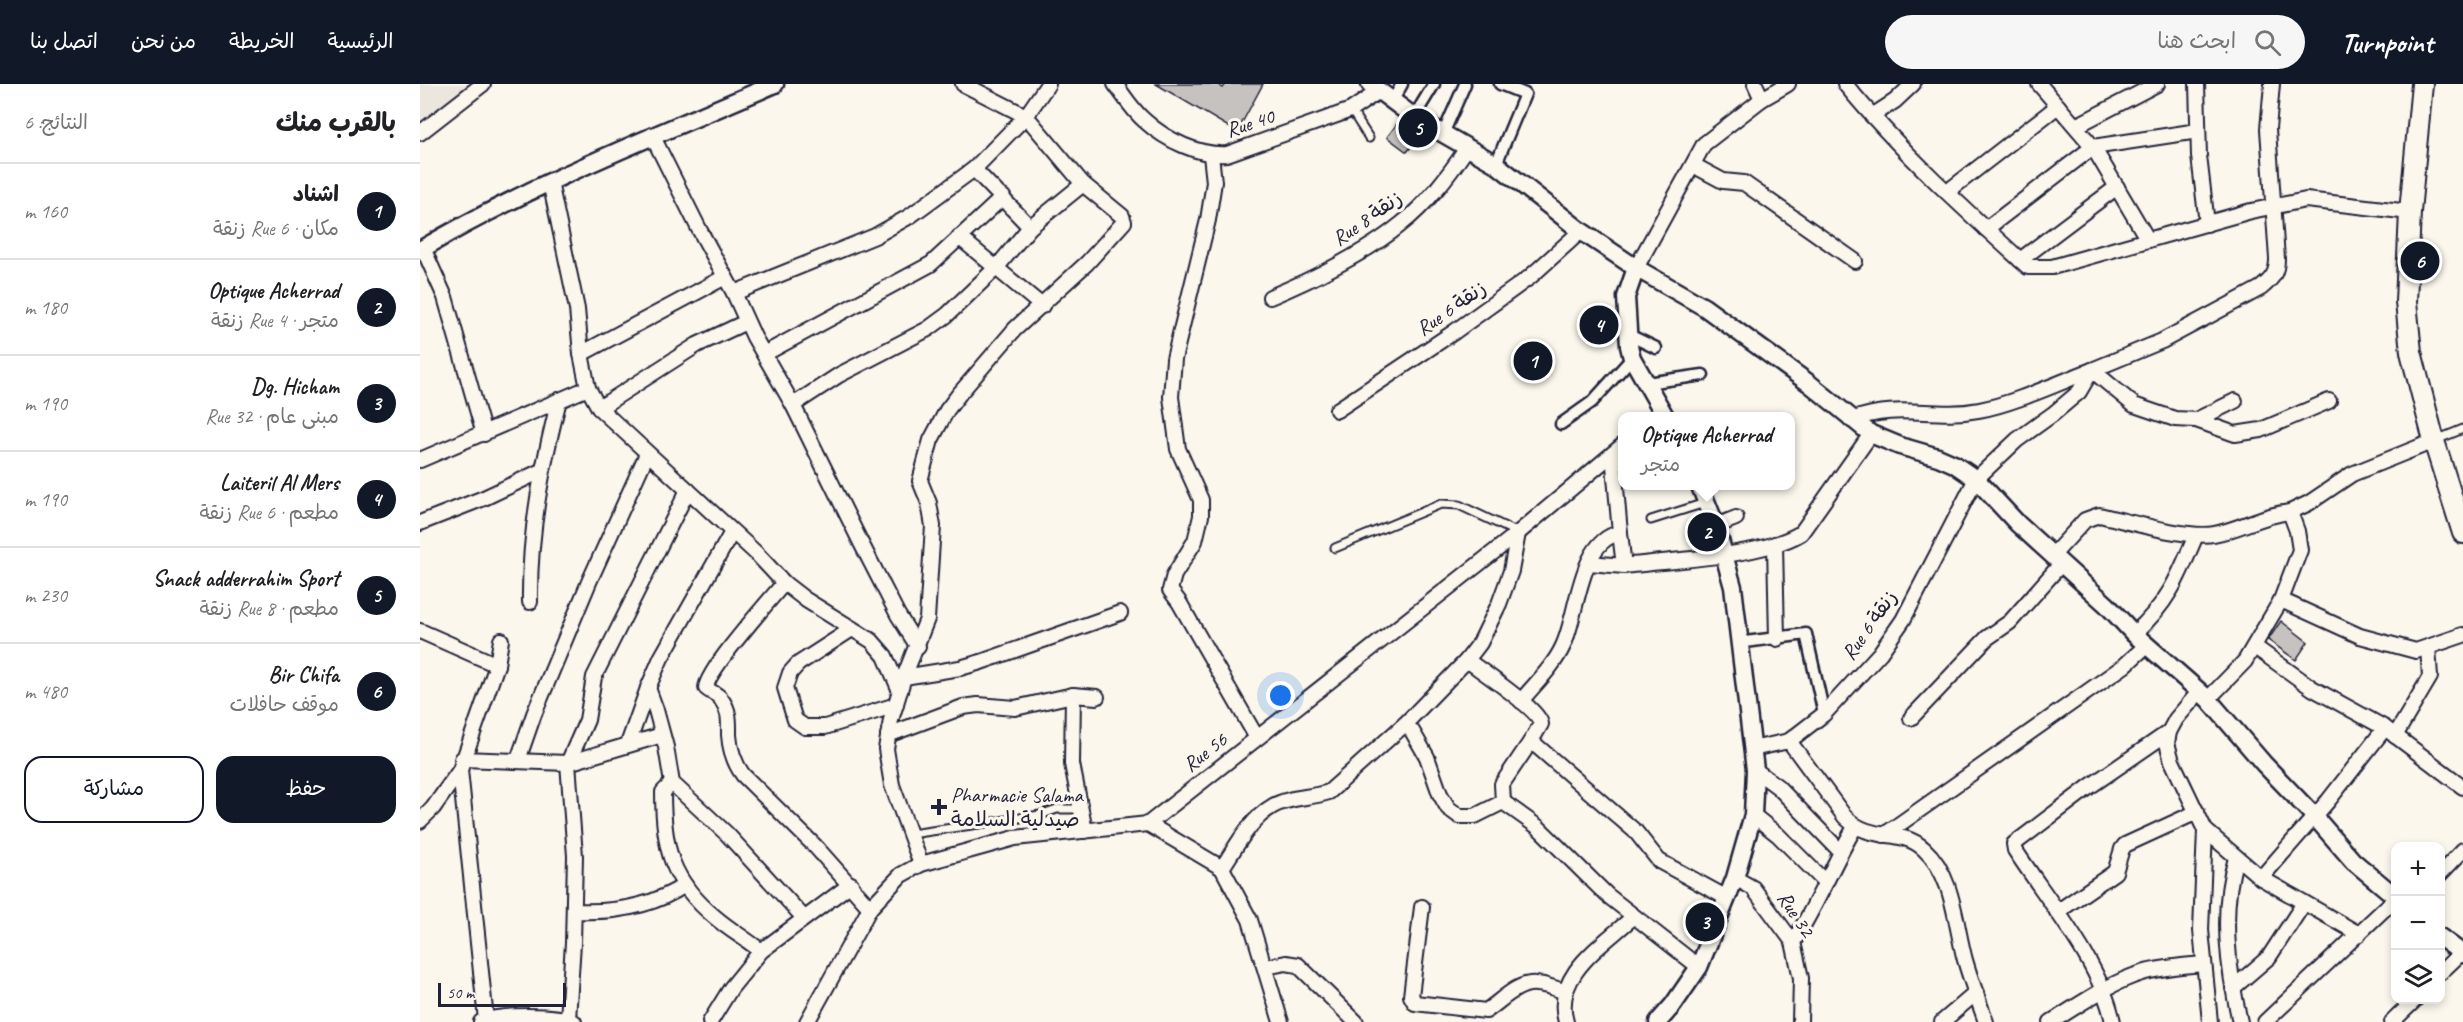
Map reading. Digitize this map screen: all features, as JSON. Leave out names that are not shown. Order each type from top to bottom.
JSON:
[{"type":"main road","points":[[2422,84],[2410,212],[2406,302],[2411,352],[2434,441],[2463,533]]},
{"type":"street","points":[[420,133],[483,84]]},
{"type":"street","points":[[484,434],[445,297],[422,249],[486,212],[550,182],[652,135],[775,84]]},
{"type":"street","points":[[921,864],[892,785],[888,766],[888,735],[900,691],[927,619],[932,561],[932,515],[930,503],[920,481],[931,440],[947,410],[1015,329],[1042,306],[1122,225],[1122,216],[1083,184],[1026,116],[963,84]]},
{"type":"street","points":[[734,293],[874,236],[910,216],[974,169],[1026,116],[1048,84]]},
{"type":"street","name":"Rue 40","points":[[1115,84],[1144,121],[1173,140],[1211,155],[1227,154],[1351,110],[1375,87]]},
{"type":"street","points":[[1392,102],[1402,84]]},
{"type":"street","points":[[1414,117],[1434,84]]},
{"type":"street","points":[[1443,134],[1465,84]]},
{"type":"street","points":[[1496,164],[1525,94],[1500,84]]},
{"type":"street","points":[[1755,84],[1762,99]]},
{"type":"street","points":[[1658,412],[1647,382],[1632,358],[1627,334],[1626,297],[1636,268],[1704,144],[1762,99],[1788,84]]},
{"type":"street","points":[[1845,84],[1872,116],[1947,192],[2028,267],[2052,267],[2272,206],[2306,200],[2410,212]]},
{"type":"street","points":[[1872,116],[1895,101],[1913,84]]},
{"type":"street","points":[[2039,84],[2093,147],[2148,240]]},
{"type":"street","points":[[2076,126],[2157,84]]},
{"type":"street","points":[[2197,84],[2199,156],[2207,224]]},
{"type":"street","points":[[1851,420],[1883,411],[1978,410],[2092,370],[2162,341],[2261,288],[2277,271],[2268,129],[2272,84]]},
{"type":"street","points":[[1375,87],[1414,117],[1496,164],[1581,231],[1636,268],[1704,307],[1810,384],[1851,420],[1871,434],[1900,446],[1938,457],[1954,464],[1976,479],[2018,524],[2203,695],[2353,861],[2395,896]]},
{"type":"street","points":[[1947,192],[2058,106]]},
{"type":"street","points":[[1986,229],[2093,147],[2198,131]]},
{"type":"street","points":[[652,135],[734,293],[746,322],[793,405],[898,615],[918,647]]},
{"type":"street","name":"Rue 8 زنقة","points":[[1270,297],[1305,283],[1400,226],[1447,176],[1467,148]]},
{"type":"street","points":[[1211,155],[1214,182],[1208,220],[1174,359],[1171,397],[1178,449],[1201,500],[1200,516],[1195,541],[1174,575],[1170,590],[1257,738]]},
{"type":"street","points":[[1693,165],[1723,181],[1744,183],[1855,261]]},
{"type":"street","points":[[974,169],[1030,227]]},
{"type":"street","points":[[550,182],[577,309],[581,354],[588,388],[599,408],[758,554],[784,583],[806,600],[865,636],[885,656],[900,691]]},
{"type":"street","points":[[793,405],[839,375],[928,329],[971,294],[1030,227],[1083,184]]},
{"type":"street","points":[[2020,260],[2117,187]]},
{"type":"street","points":[[764,354],[931,264],[1003,197]]},
{"type":"street","name":"Rue 6 زنقة","points":[[1337,410],[1454,332],[1530,277],[1581,231]]},
{"type":"street","points":[[959,237],[1042,306]]},
{"type":"street","points":[[581,354],[725,277]]},
{"type":"street","points":[[599,408],[697,345],[746,322]]},
{"type":"street","points":[[1627,334],[1656,348]]},
{"type":"street","points":[[1561,424],[1592,402],[1632,358]]},
{"type":"street","points":[[2092,370],[2134,405],[2175,419],[2196,420],[2235,434],[2261,430],[2330,401]]},
{"type":"street","name":"Rue 6 زنقة","points":[[1752,749],[1789,741],[1824,714],[1881,653],[1903,620],[1976,479],[2017,440],[2079,392],[2092,370]]},
{"type":"street","points":[[1647,382],[1703,375]]},
{"type":"street","points":[[420,460],[588,388]]},
{"type":"street","points":[[530,602],[529,569],[532,528],[542,471],[559,400]]},
{"type":"street","points":[[2196,420],[2235,401]]},
{"type":"street","points":[[1589,563],[1624,566],[1725,554],[1789,540],[1801,533],[1871,434]]},
{"type":"street","points":[[1911,718],[1987,638],[2010,622],[2085,520],[2099,515],[2196,536],[2215,534],[2269,514],[2290,512],[2309,503],[2352,474],[2434,441]]},
{"type":"street","name":"Rue 56","points":[[1148,824],[1518,533],[1618,450]]},
{"type":"street","points":[[518,760],[534,714],[575,621],[589,582],[647,454]]},
{"type":"street","points":[[420,523],[484,498],[542,471]]},
{"type":"street","points":[[461,765],[484,1021],[537,1017],[571,1021],[574,856],[568,763],[587,720],[594,677],[688,489]]},
{"type":"street","points":[[1619,490],[1620,533],[1624,566]]},
{"type":"street","points":[[1658,1022],[1673,1005],[1699,967],[1735,878],[1753,814],[1755,770],[1733,587],[1725,554],[1702,490]]},
{"type":"street","points":[[2290,512],[2297,531],[2300,550],[2281,600],[2255,647],[2232,676],[2203,695],[2176,719],[2169,732],[2167,743],[2172,761],[2205,830],[2261,878],[2359,934]]},
{"type":"street","points":[[1716,526],[1736,518]]},
{"type":"street","points":[[628,744],[648,688],[713,563],[732,532]]},
{"type":"street","points":[[1222,868],[1246,832],[1274,805],[1313,798],[1329,792],[1405,724],[1467,660],[1480,643],[1499,604],[1511,571],[1518,533]]},
{"type":"street","points":[[1521,701],[1562,649],[1568,635],[1575,600],[1589,563],[1602,541],[1609,535],[1620,533]]},
{"type":"street","points":[[1884,835],[2124,666],[2172,590],[2196,536]]},
{"type":"street","points":[[1774,544],[1777,639]]},
{"type":"street","points":[[784,583],[707,680],[706,688],[721,698],[727,710],[730,719],[731,747],[735,763],[743,775],[851,884],[870,908]]},
{"type":"street","points":[[2281,600],[2360,636],[2416,651],[2463,635]]},
{"type":"street","points":[[852,629],[798,664],[790,673],[785,688],[795,720],[805,727],[825,727],[900,691],[1120,613]]},
{"type":"street","points":[[420,631],[497,666]]},
{"type":"street","points":[[1738,643],[1806,634],[1824,714]]},
{"type":"street","points":[[420,821],[433,808],[461,765],[497,666],[501,640]]},
{"type":"street","points":[[2255,647],[2312,688],[2390,732],[2463,787]]},
{"type":"street","points":[[2261,878],[2390,732],[2430,678],[2428,647]]},
{"type":"street","points":[[1467,660],[1521,701],[1541,720],[1531,741],[1502,784],[1503,802]]},
{"type":"street","points":[[648,688],[662,735],[672,783],[720,828],[804,918]]},
{"type":"street","points":[[888,735],[963,707],[978,705],[1015,708],[1073,695],[1097,697]]},
{"type":"street","points":[[1073,695],[1072,764],[1085,831]]},
{"type":"street","points":[[1405,724],[1412,731],[1427,757],[1448,808],[1458,816],[1475,816],[1503,802]]},
{"type":"street","points":[[2113,1022],[2103,989],[2057,912],[2015,850],[2014,844],[2088,787],[2169,732]]},
{"type":"street","points":[[461,765],[518,760],[568,763],[662,735]]},
{"type":"street","points":[[1531,741],[1636,832],[1659,861],[1727,898]]},
{"type":"street","points":[[1789,741],[1838,808],[1855,827],[1863,831],[1903,837],[1915,842],[1925,849],[1936,864],[1946,883],[1966,963],[1986,1022]]},
{"type":"street","points":[[1755,770],[1778,787],[1840,851]]},
{"type":"street","points":[[672,783],[663,792],[667,841],[673,867],[685,885],[716,918],[760,951]]},
{"type":"street","points":[[1503,802],[1538,827],[1607,895],[1633,917],[1699,967]]},
{"type":"street","points":[[2057,912],[2115,872],[2125,845],[2197,813]]},
{"type":"street","points":[[1753,814],[1794,850],[1825,882]]},
{"type":"street","points":[[807,1022],[870,908],[901,875],[921,864],[959,851],[1015,837],[1148,824],[1222,868],[1250,920],[1281,1022]]},
{"type":"street","points":[[1793,942],[1810,917],[1840,851],[1855,827]]},
{"type":"street","points":[[2205,830],[2201,908],[2203,964],[2210,1022]]},
{"type":"street","points":[[2445,869],[2463,850]]},
{"type":"street","points":[[2236,858],[2229,891],[2228,939],[2233,988],[2240,1022]]},
{"type":"street","name":"Rue 32","points":[[1735,878],[1753,888],[1793,942],[1801,978],[1800,1022]]},
{"type":"street","points":[[710,1022],[731,988],[760,951],[851,884]]},
{"type":"street","points":[[574,911],[611,911],[645,904],[667,896],[685,885]]},
{"type":"street","points":[[2265,1022],[2391,902]]},
{"type":"street","points":[[2233,988],[2269,957],[2304,903]]},
{"type":"street","points":[[1422,907],[1411,996],[1415,1003],[1486,1011],[1527,984],[1564,991]]},
{"type":"street","points":[[1566,1022],[1563,1012],[1564,991],[1572,974],[1633,917]]},
{"type":"street","points":[[2445,941],[2462,953],[2445,968]]},
{"type":"street","points":[[1266,967],[1286,963],[1298,965],[1356,1022]]},
{"type":"street","points":[[2051,1022],[2103,989],[2142,973],[2203,964]]},
{"type":"street","points":[[1942,1022],[1976,993]]},
{"type":"street","points":[[2395,1021],[2410,1004]]},
{"type":"lane","points":[[1351,110],[1370,138]]},
{"type":"lane","points":[[2434,441],[2463,429]]},
{"type":"lane","points":[[1651,520],[1708,502]]},
{"type":"lane","points":[[1335,548],[1441,504],[1459,505],[1518,533]]},
{"type":"lane","points":[[911,834],[1040,815],[1057,809],[1080,809]]},
{"type":"shaded area","points":[[420,84],[472,84],[420,124]]},
{"type":"building","points":[[1156,84],[1217,84],[1223,88],[1226,84],[1263,84],[1237,132]]},
{"type":"building","points":[[1403,116],[1423,131],[1407,152],[1387,137]]},
{"type":"building","points":[[1605,318],[1606,331],[1593,332],[1592,319]]},
{"type":"building","points":[[2281,621],[2308,642],[2296,660],[2268,640]]},
{"type":"place","name":"Snack adderrahim Sport","points":[[1418,128]]},
{"type":"place","name":"Bir Chifa","points":[[2420,261]]},
{"type":"place","name":"Laiteril Al Mers","points":[[1599,325]]},
{"type":"place","name":"اشناد","points":[[1533,361]]},
{"type":"place","name":"Optique Acherrad","points":[[1707,532]]},
{"type":"place","name":"Pharmacie Salama صيدلية السلامة","points":[[939,807]]},
{"type":"place","name":"Dg. Hicham","points":[[1705,922]]}]
